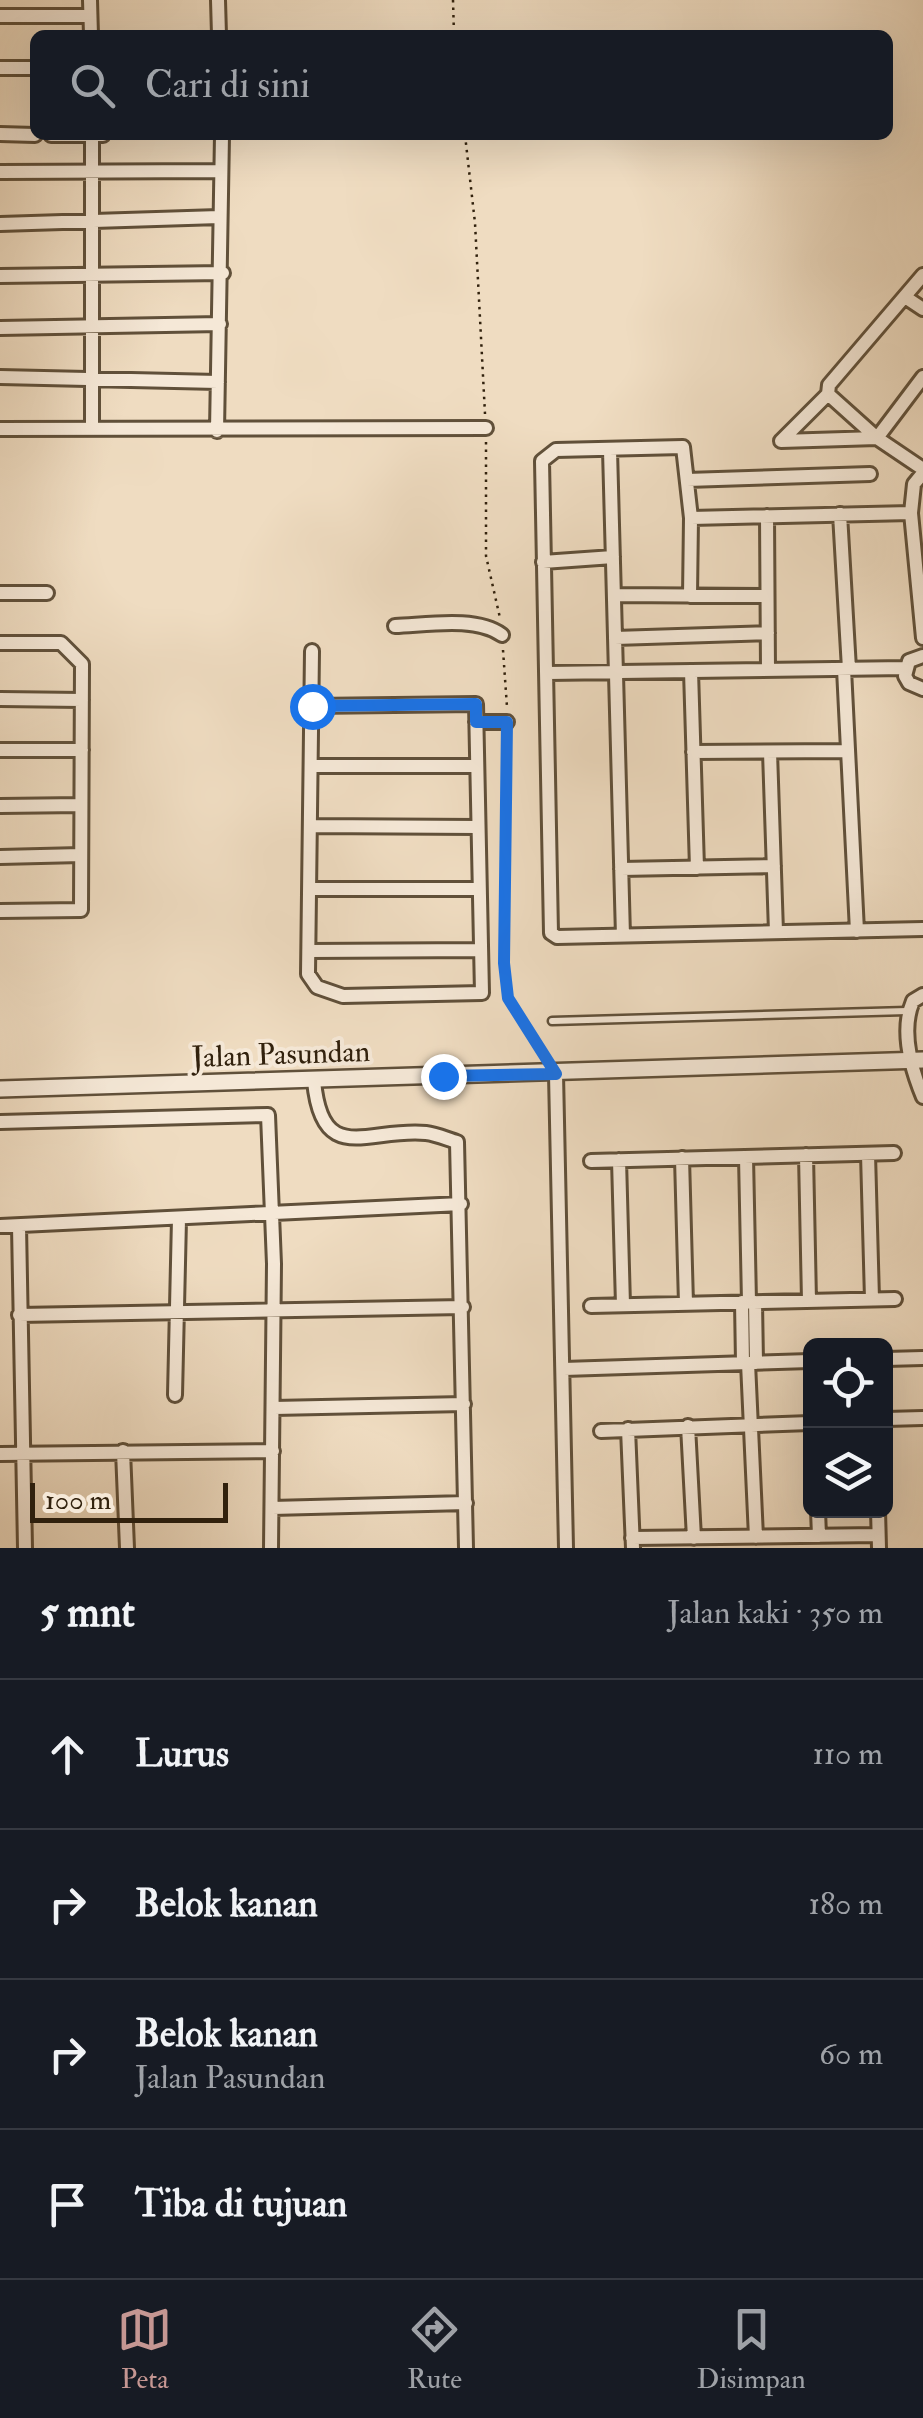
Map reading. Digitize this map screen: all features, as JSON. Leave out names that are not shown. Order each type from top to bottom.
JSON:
[{"type":"street","points":[[90,0],[91,30]]},
{"type":"street","points":[[218,0],[219,30]]},
{"type":"street","points":[[0,16],[90,16]]},
{"type":"street","points":[[0,68],[30,68]]},
{"type":"street","points":[[0,134],[30,134]]},
{"type":"street","points":[[92,140],[92,426]]},
{"type":"street","points":[[217,431],[221,140]]},
{"type":"street","points":[[0,172],[218,171]]},
{"type":"street","points":[[0,224],[219,217]]},
{"type":"street","points":[[0,276],[222,273]]},
{"type":"street","points":[[876,438],[780,441],[828,394],[829,385],[923,275]]},
{"type":"street","points":[[905,297],[923,309]]},
{"type":"street","points":[[0,328],[220,324]]},
{"type":"street","points":[[0,377],[92,376],[218,382]]},
{"type":"street","points":[[876,438],[922,379]]},
{"type":"street","points":[[828,394],[876,438],[923,471],[914,484],[923,638]]},
{"type":"street","points":[[0,428],[486,428]]},
{"type":"street","points":[[690,596],[691,518],[684,447],[556,450],[543,458],[549,929],[557,937],[923,929]]},
{"type":"street","points":[[610,450],[623,936]]},
{"type":"street","points":[[687,480],[870,474]]},
{"type":"street","points":[[840,514],[857,931]]},
{"type":"street","points":[[767,516],[768,670]]},
{"type":"street","points":[[691,518],[916,516]]},
{"type":"street","points":[[542,562],[613,558]]},
{"type":"street","points":[[0,594],[47,593]]},
{"type":"street","points":[[614,595],[767,596]]},
{"type":"street","points":[[395,626],[470,625],[492,628],[502,636]]},
{"type":"street","points":[[615,638],[768,632]]},
{"type":"street","points":[[0,643],[62,643],[82,664],[81,910],[0,912]]},
{"type":"street","points":[[312,651],[308,974],[317,988],[343,996],[482,993],[476,704],[312,706]]},
{"type":"street","points":[[923,656],[910,661],[906,668],[909,683],[923,689]]},
{"type":"street","points":[[548,673],[906,668]]},
{"type":"street","points":[[690,671],[697,868]]},
{"type":"street","points":[[0,699],[82,700]]},
{"type":"street","points":[[476,722],[507,722]]},
{"type":"street","points":[[0,750],[82,750]]},
{"type":"street","points":[[693,752],[848,752]]},
{"type":"street","points":[[770,752],[776,932]]},
{"type":"street","points":[[311,766],[477,766]]},
{"type":"street","points":[[0,806],[81,805]]},
{"type":"street","points":[[310,826],[478,827]]},
{"type":"street","points":[[0,857],[81,855]]},
{"type":"street","points":[[621,870],[774,866]]},
{"type":"street","points":[[310,889],[479,890]]},
{"type":"street","points":[[309,951],[480,950]]},
{"type":"street","points":[[923,996],[913,1001],[908,1011],[923,1097]]},
{"type":"street","name":"Jalan Pasundan","points":[[0,1089],[556,1074],[916,1059]]},
{"type":"street","points":[[556,1074],[566,1548]]},
{"type":"street","points":[[314,1081],[322,1122],[335,1135],[376,1140],[425,1133],[457,1142],[462,1204],[466,1548]]},
{"type":"street","points":[[0,1122],[268,1115],[274,1312],[271,1548]]},
{"type":"street","points":[[592,1161],[894,1153]]},
{"type":"street","points":[[868,1154],[872,1299]]},
{"type":"street","points":[[806,1155],[809,1301]]},
{"type":"street","points":[[746,1156],[756,1537]]},
{"type":"street","points":[[682,1158],[686,1304]]},
{"type":"street","points":[[619,1160],[623,1305]]},
{"type":"street","points":[[0,1226],[179,1219],[272,1210],[462,1204]]},
{"type":"street","points":[[175,1394],[179,1219]]},
{"type":"street","points":[[19,1226],[26,1548]]},
{"type":"street","points":[[591,1306],[895,1299]]},
{"type":"street","points":[[19,1314],[463,1306]]},
{"type":"street","points":[[893,1359],[923,1358]]},
{"type":"street","points":[[564,1368],[803,1361]]},
{"type":"street","points":[[274,1408],[464,1404]]},
{"type":"street","points":[[893,1419],[923,1418]]},
{"type":"street","points":[[601,1430],[803,1423]]},
{"type":"street","points":[[688,1426],[694,1538]]},
{"type":"street","points":[[628,1429],[633,1543],[819,1536],[879,1541]]},
{"type":"street","points":[[0,1454],[274,1450]]},
{"type":"street","points":[[123,1451],[127,1548]]},
{"type":"street","points":[[272,1508],[466,1504]]},
{"type":"street","points":[[818,1518],[819,1536]]},
{"type":"lane","points":[[552,1021],[908,1011]]},
{"type":"path","points":[[453,0],[454,30]]},
{"type":"path","points":[[466,140],[475,222],[486,428],[486,556],[502,636],[507,722],[504,963],[508,998],[556,1074]]},
{"type":"route","points":[[312,706],[476,704],[476,722],[507,722],[504,963],[508,998],[556,1074],[443,1076]]}]
